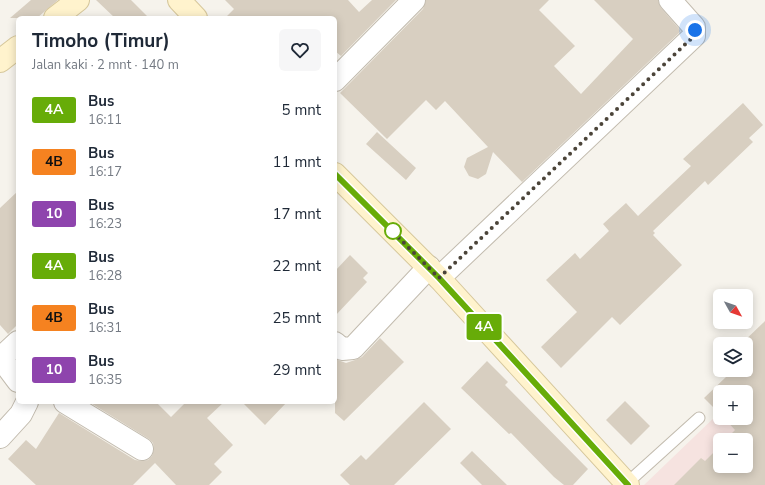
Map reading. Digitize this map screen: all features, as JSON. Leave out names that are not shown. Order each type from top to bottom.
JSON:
[{"type":"main road","points":[[58,16],[78,0]]},
{"type":"main road","points":[[179,0],[194,16]]},
{"type":"main road","points":[[0,61],[16,49]]},
{"type":"main road","points":[[337,176],[434,273],[627,484]]},
{"type":"street","points":[[337,78],[414,0]]},
{"type":"street","points":[[337,345],[342,349],[353,348],[694,36],[694,27],[670,0]]},
{"type":"street","points":[[16,344],[0,357],[16,379]]},
{"type":"street","points":[[0,438],[21,414],[26,404]]},
{"type":"street","points":[[68,404],[142,449]]},
{"type":"lane","points":[[627,484],[699,418]]},
{"type":"shaded area","points":[[765,369],[765,454],[753,465],[753,433],[713,433],[713,473],[744,473],[731,485],[644,485],[713,419],[713,425],[753,425],[753,385],[752,385]]},
{"type":"building","points":[[31,0],[58,0],[39,16],[16,16],[16,18],[10,18]]},
{"type":"building","points":[[96,0],[131,0],[147,16],[113,16]]},
{"type":"building","points":[[225,0],[348,0],[359,12],[372,0],[396,0],[341,56],[337,53],[337,16],[227,16],[234,9]]},
{"type":"building","points":[[426,0],[549,0],[539,10],[575,46],[554,66],[581,94],[633,39],[594,0],[658,0],[661,8],[681,31],[522,182],[493,152],[486,174],[478,179],[469,176],[464,167],[467,158],[488,147],[445,101],[436,110],[426,100],[387,139],[340,93],[423,9]]},
{"type":"building","points":[[743,103],[763,125],[749,138],[753,142],[708,185],[705,181],[653,231],[655,233],[653,235],[682,265],[620,325],[612,317],[561,368],[541,347],[577,312],[546,280],[575,253],[580,259],[609,231],[603,224],[626,203],[638,216],[691,166],[683,159]]},
{"type":"building","points":[[377,132],[416,168],[406,180],[366,144]]},
{"type":"building","points":[[16,193],[16,326],[8,334],[0,325],[0,208]]},
{"type":"building","points":[[350,255],[368,273],[363,278],[367,282],[337,314],[337,269]]},
{"type":"building","points":[[765,321],[765,485],[674,485],[701,458],[705,461],[713,453],[713,473],[753,473],[753,433],[732,433],[735,430],[730,425],[753,425],[753,385],[718,385],[726,377],[753,377],[753,337],[748,337]]},
{"type":"building","points":[[380,338],[404,362],[344,421],[335,413],[335,404],[337,404],[337,360],[346,363],[362,357]]},
{"type":"building","points":[[487,361],[508,382],[505,385],[588,469],[573,485],[564,485],[554,477],[511,433],[509,434],[461,388]]},
{"type":"building","points":[[713,389],[713,407],[704,398]]},
{"type":"building","points":[[625,401],[650,426],[631,445],[606,420]]},
{"type":"building","points":[[424,402],[451,429],[394,485],[350,485],[340,475],[361,455],[366,460]]},
{"type":"building","points":[[92,404],[158,404],[171,417],[184,404],[222,404],[207,418],[233,445],[214,464],[222,472],[209,485],[176,485],[155,463],[133,485],[36,485],[8,459],[26,440],[36,449],[59,413],[135,460],[148,460],[152,456],[154,449],[153,443],[149,439]]},
{"type":"building","points":[[244,404],[285,404],[265,425]]},
{"type":"building","points":[[472,451],[507,485],[482,485],[460,463]]},
{"type":"bus line","name":"4A","points":[[337,176],[439,278],[628,485]]},
{"type":"route","points":[[393,231],[388,227],[439,278],[694,36],[695,30]]}]
